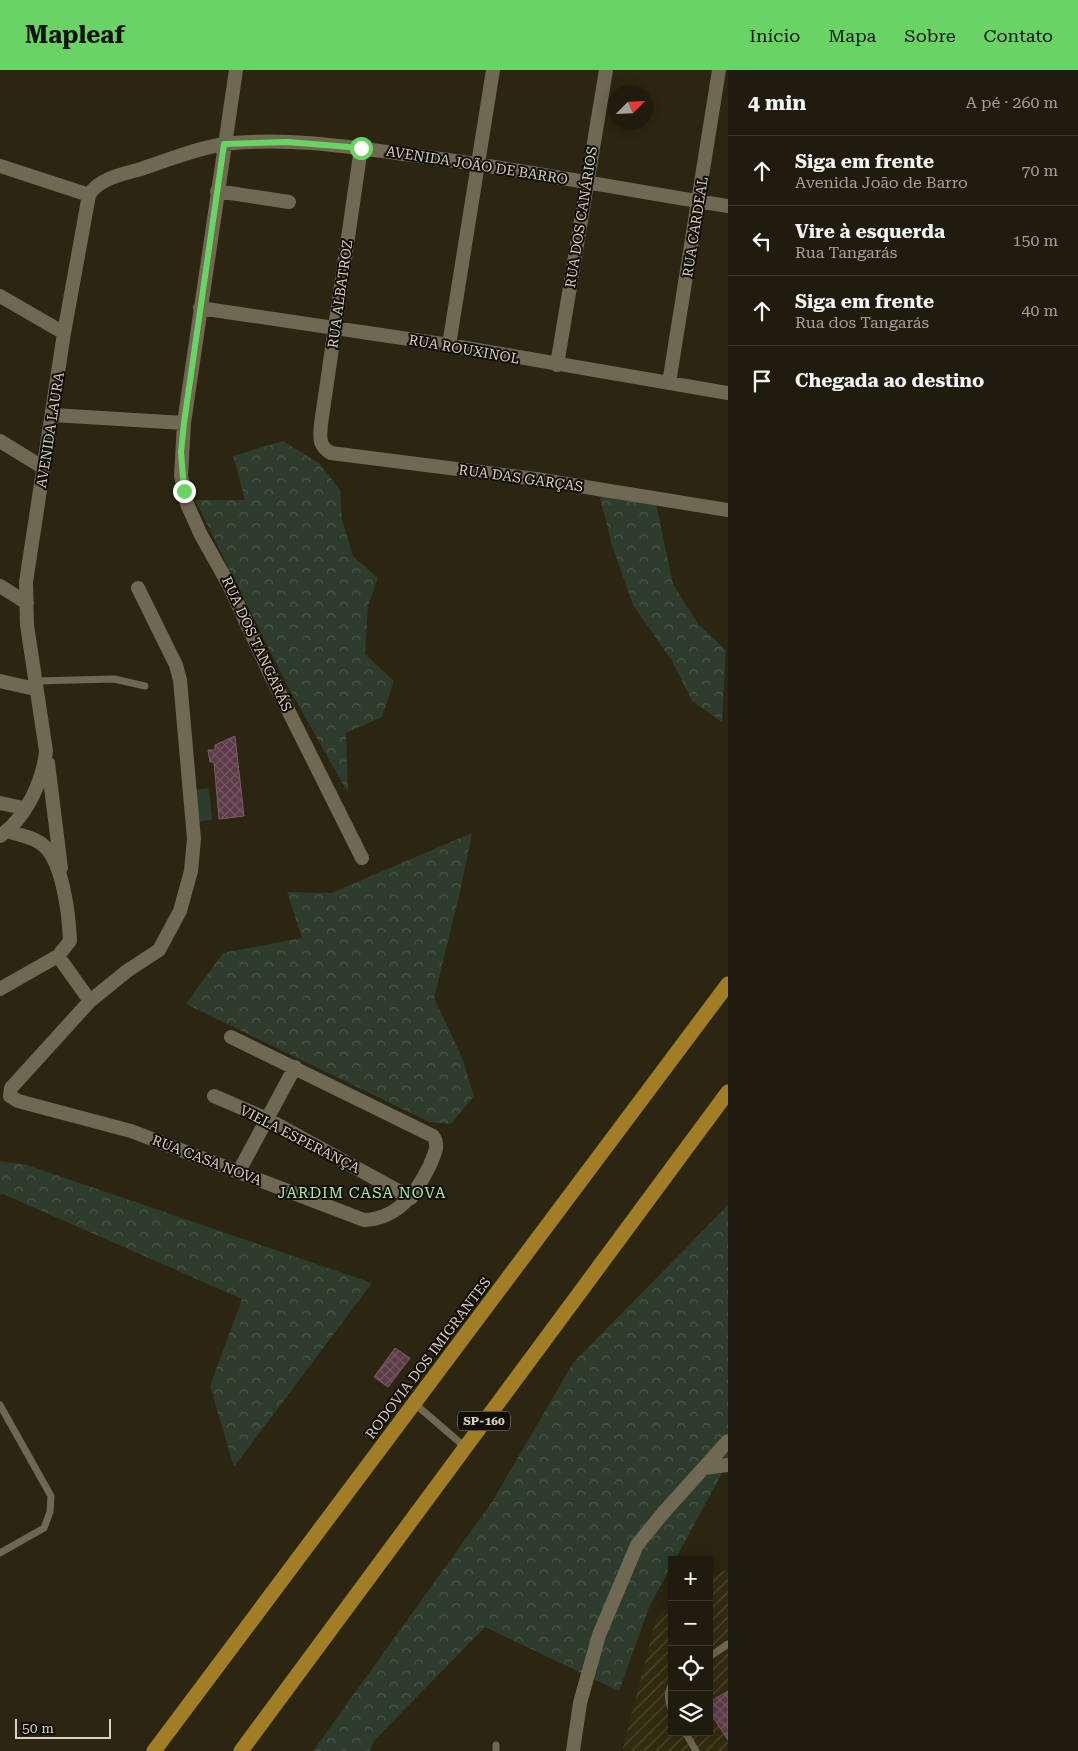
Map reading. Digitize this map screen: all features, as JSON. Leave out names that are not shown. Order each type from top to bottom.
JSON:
[{"type":"highway","name":"RODOVIA DOS IMIGRANTES","points":[[154,1751],[728,984]]},
{"type":"highway","name":"SP-160","points":[[241,1751],[728,1092]]},
{"type":"street","name":"RUA DOS TANGARÁS","points":[[236,70],[184,423],[181,476],[187,504],[230,585],[271,676],[362,858]]},
{"type":"street","points":[[450,345],[493,70]]},
{"type":"street","name":"RUA DOS CANÁRIOS","points":[[557,365],[606,70]]},
{"type":"street","name":"RUA CARDEAL","points":[[669,383],[700,201],[719,70]]},
{"type":"street","name":"AVENIDA JOÃO DE BARRO","points":[[224,144],[288,142],[361,148],[478,163],[728,206]]},
{"type":"street","points":[[0,166],[89,195],[93,188],[109,179],[224,144]]},
{"type":"street","name":"RUA ALBATROZ","points":[[320,440],[334,328],[361,148]]},
{"type":"street","points":[[217,191],[289,202]]},
{"type":"street","name":"AVENIDA LAURA","points":[[4,833],[24,808],[42,774],[46,751],[35,685],[26,603],[26,582],[64,333],[89,195]]},
{"type":"street","points":[[0,296],[64,333]]},
{"type":"street","name":"RUA ROUXINOL","points":[[200,308],[450,345],[557,365],[728,393]]},
{"type":"street","points":[[53,415],[184,423]]},
{"type":"street","name":"RUA DAS GARÇAS","points":[[320,440],[325,450],[331,452],[536,478],[728,510]]},
{"type":"street","points":[[0,441],[44,468]]},
{"type":"street","points":[[0,586],[26,603]]},
{"type":"street","points":[[5,1091],[90,1001],[128,971],[159,950],[180,911],[191,871],[194,839],[180,680],[176,666],[138,588]]},
{"type":"street","points":[[0,681],[35,685]]},
{"type":"street","points":[[0,989],[62,952],[70,941],[70,928],[46,751]]},
{"type":"street","points":[[0,803],[24,808]]},
{"type":"street","points":[[4,833],[35,840],[50,851],[63,884]]},
{"type":"street","points":[[62,952],[90,1001]]},
{"type":"street","name":"RUA CASA NOVA","points":[[5,1091],[18,1101],[130,1131],[364,1220],[384,1216],[411,1198],[420,1187],[437,1149],[436,1140],[433,1136],[231,1037]]},
{"type":"street","points":[[239,1171],[295,1067]]},
{"type":"street","name":"VIELA ESPERANÇA","points":[[214,1096],[267,1119],[411,1198]]},
{"type":"street","points":[[573,1751],[580,1703],[599,1635],[637,1545],[728,1441]]},
{"type":"street","points":[[704,1468],[728,1465]]},
{"type":"lane","points":[[35,685],[114,679],[145,686]]},
{"type":"lane","points":[[414,1403],[464,1447]]},
{"type":"lane","points":[[0,1405],[51,1496],[50,1512],[44,1528],[0,1553]]},
{"type":"lane","points":[[713,1654],[728,1644]]},
{"type":"lane","points":[[687,1736],[696,1751]]},
{"type":"shaded area","points":[[728,1569],[728,1751],[622,1751],[657,1616],[668,1608],[668,1736],[713,1736],[713,1576]]},
{"type":"green space","points":[[283,441],[320,464],[340,490],[342,519],[353,556],[378,578],[368,606],[365,654],[394,681],[382,717],[346,733],[348,793],[287,685],[195,500],[245,500],[233,456]]},
{"type":"green space","points":[[599,494],[655,499],[673,584],[698,624],[726,650],[722,722],[692,701],[672,661],[633,605],[612,545]]},
{"type":"green space","points":[[209,788],[212,820],[197,822],[194,790]]},
{"type":"green space","points":[[472,833],[460,892],[434,998],[462,1057],[474,1096],[451,1124],[429,1122],[186,1004],[223,953],[302,938],[287,892],[331,893]]},
{"type":"green space","points":[[0,1161],[27,1165],[372,1283],[234,1467],[210,1386],[242,1299],[3,1194],[0,1195]]},
{"type":"green space","points":[[728,1205],[728,1462],[677,1556],[668,1556],[668,1572],[650,1605],[619,1691],[485,1627],[374,1741],[370,1751],[313,1751],[492,1502],[573,1363]]},
{"type":"building","points":[[235,736],[244,816],[219,819],[214,762],[210,762],[208,750],[215,750],[215,745]]},
{"type":"building","points":[[395,1348],[410,1358],[388,1387],[374,1377]]},
{"type":"building","points":[[728,1691],[728,1740],[713,1717],[713,1700]]},
{"type":"district","name":"JARDIM CASA NOVA","points":[[362,1193]]},
{"type":"route","points":[[184,491],[181,476],[181,452],[184,423],[224,144],[288,142],[361,148]]}]
